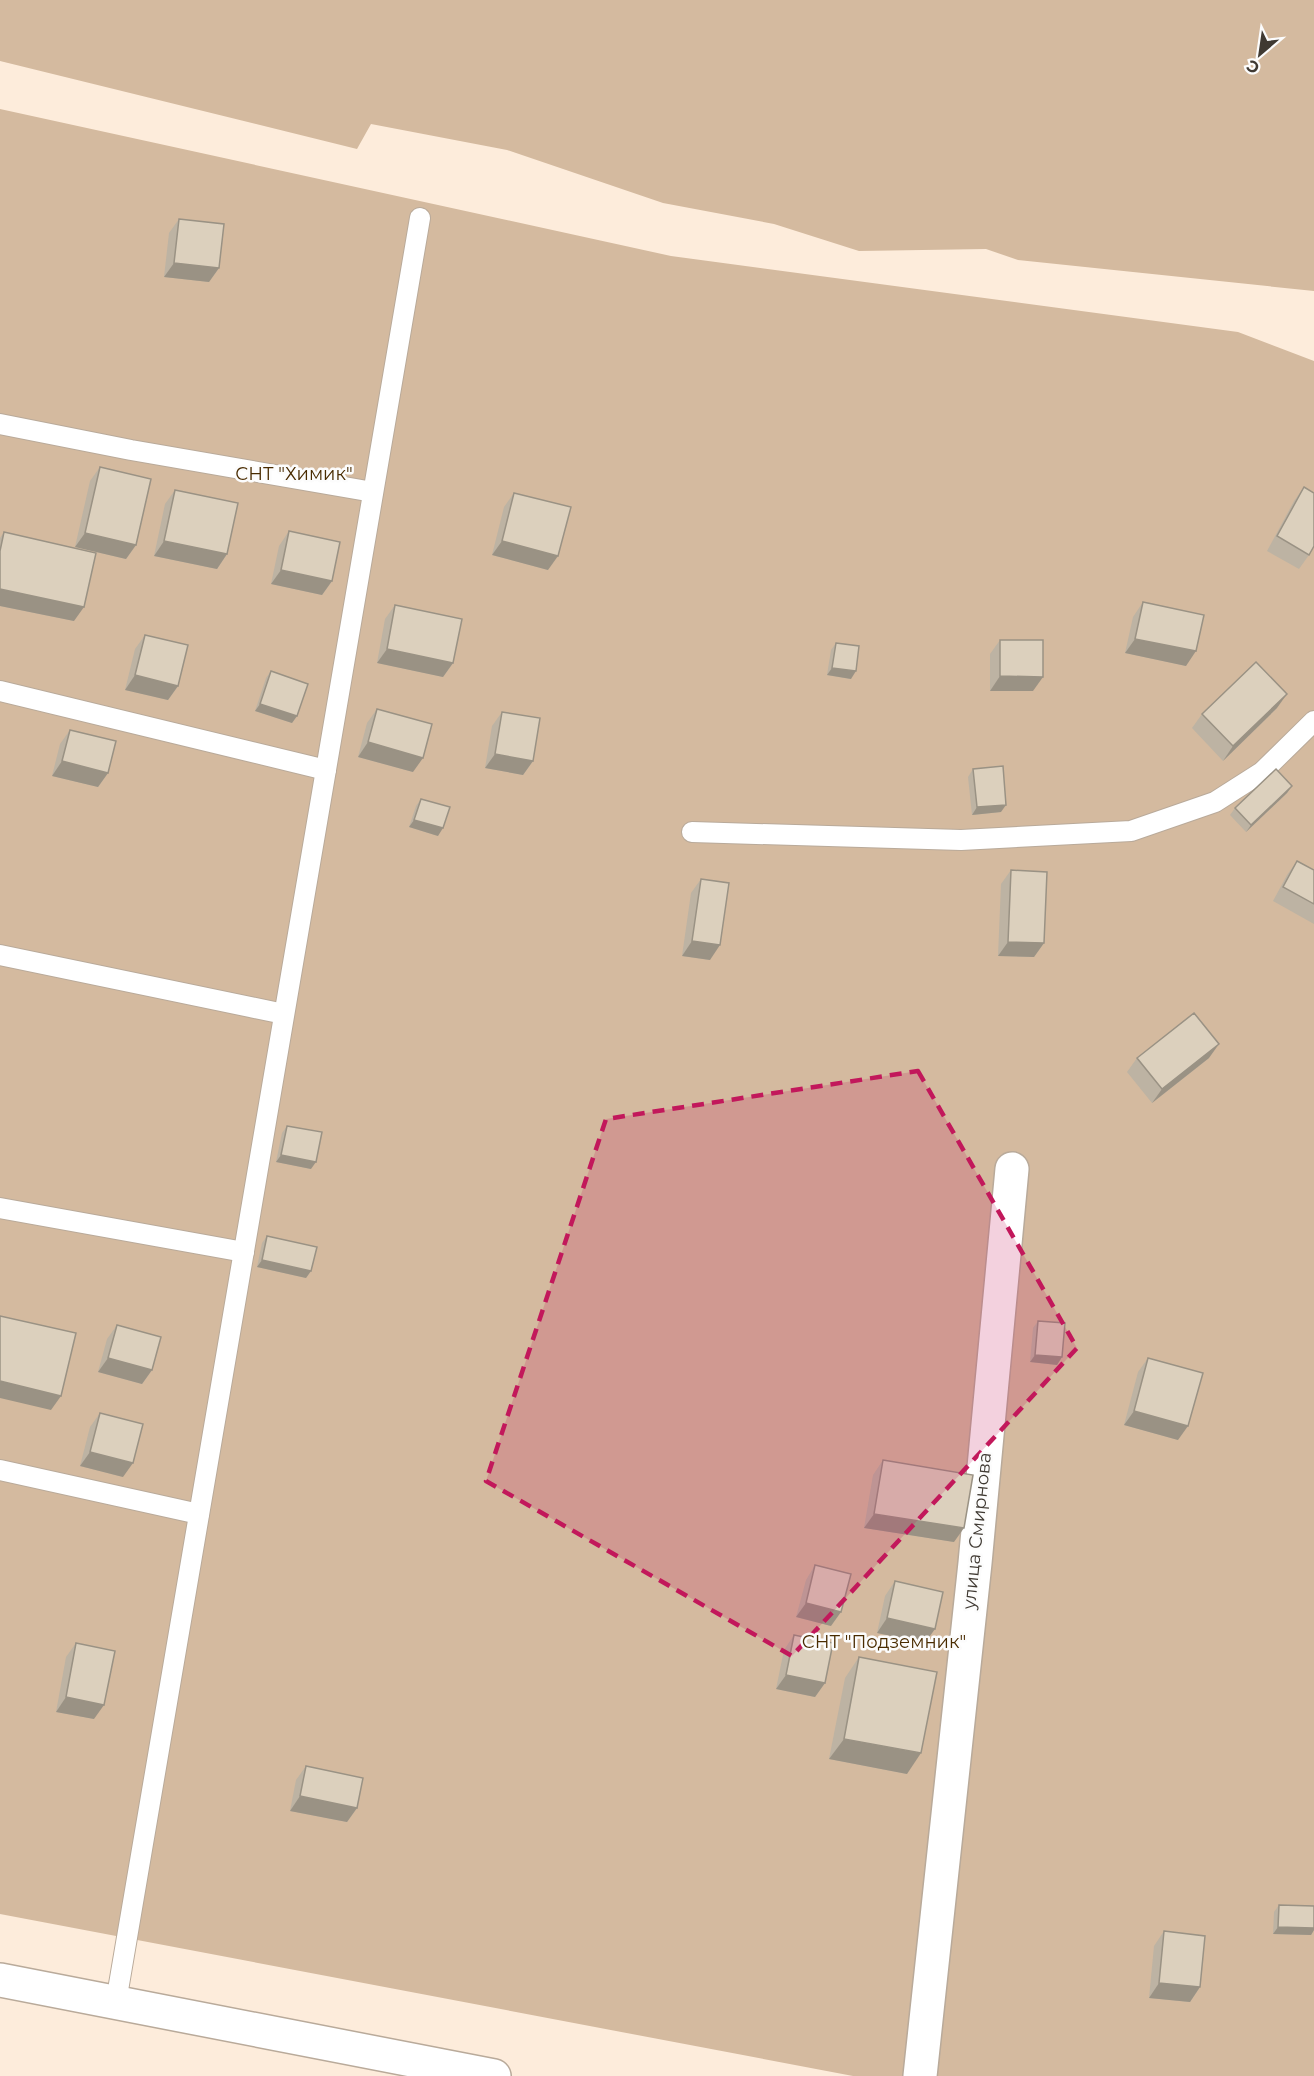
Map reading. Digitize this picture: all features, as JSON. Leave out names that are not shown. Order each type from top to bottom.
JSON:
[{"type":"street","name":"улица Смирнова","points":[[920,2076],[975,1563],[1012,1169]]},
{"type":"street","points":[[0,1980],[494,2076]]},
{"type":"lane","points":[[116,2002],[420,218]]},
{"type":"lane","points":[[0,424],[131,450],[373,492]]},
{"type":"lane","points":[[0,691],[326,770]]},
{"type":"lane","points":[[692,832],[961,840],[1131,831],[1215,802],[1262,772],[1314,722]]},
{"type":"lane","points":[[0,955],[284,1014]]},
{"type":"lane","points":[[0,1208],[244,1252]]},
{"type":"lane","points":[[0,1470],[199,1514]]},
{"type":"highlighted area","points":[[918,1071],[1077,1348],[792,1656],[486,1481],[606,1119]]},
{"type":"green space","points":[[0,0],[1314,0],[1314,291],[1018,260],[986,249],[859,251],[774,224],[663,203],[507,150],[371,124],[357,149],[0,61]]},
{"type":"green space","name":"СНТ \"Подземник\"","points":[[0,109],[671,256],[1238,332],[1314,361],[1314,2076],[853,2076],[0,1914]]},
{"type":"building","points":[[179,219],[224,224],[219,268],[174,263]]},
{"type":"building","points":[[100,467],[151,479],[136,545],[85,533]]},
{"type":"building","points":[[1304,487],[1314,493],[1314,546],[1309,555],[1277,536]]},
{"type":"building","points":[[175,490],[238,503],[227,554],[164,541]]},
{"type":"building","points":[[514,493],[571,507],[558,556],[502,541]]},
{"type":"building","points":[[289,531],[340,542],[332,581],[281,570]]},
{"type":"building","points":[[4,532],[96,553],[84,607],[0,589],[0,551]]},
{"type":"building","points":[[1143,602],[1204,615],[1196,651],[1135,639]]},
{"type":"building","points":[[395,605],[462,619],[453,663],[387,649]]},
{"type":"building","points":[[145,635],[188,645],[178,686],[135,675]]},
{"type":"building","points":[[1000,640],[1043,640],[1043,677],[1000,676]]},
{"type":"building","points":[[836,643],[859,646],[856,671],[832,668]]},
{"type":"building","points":[[1256,662],[1287,694],[1233,746],[1202,714]]},
{"type":"building","points":[[271,671],[308,684],[297,716],[260,704]]},
{"type":"building","points":[[377,709],[432,724],[423,758],[368,742]]},
{"type":"building","points":[[502,712],[540,718],[533,761],[495,754]]},
{"type":"building","points":[[70,730],[116,741],[108,773],[62,761]]},
{"type":"building","points":[[1003,766],[1006,805],[977,807],[973,769]]},
{"type":"building","points":[[1276,769],[1292,786],[1251,825],[1235,808]]},
{"type":"building","points":[[421,799],[450,807],[443,828],[414,820]]},
{"type":"building","points":[[1297,861],[1314,870],[1314,904],[1283,887]]},
{"type":"building","points":[[1011,870],[1047,872],[1044,943],[1008,942]]},
{"type":"building","points":[[701,879],[729,883],[720,945],[692,941]]},
{"type":"building","points":[[1194,1013],[1219,1044],[1162,1089],[1137,1058]]},
{"type":"building","points":[[287,1126],[322,1132],[316,1162],[281,1155]]},
{"type":"building","points":[[267,1236],[317,1247],[311,1271],[262,1260]]},
{"type":"building","points":[[0,1316],[76,1333],[61,1396],[0,1381]]},
{"type":"building","points":[[1038,1321],[1065,1323],[1062,1357],[1035,1355]]},
{"type":"building","points":[[117,1325],[161,1337],[152,1370],[108,1358]]},
{"type":"building","points":[[1148,1358],[1203,1373],[1188,1426],[1134,1411]]},
{"type":"building","points":[[100,1413],[143,1424],[133,1463],[90,1452]]},
{"type":"building","points":[[883,1460],[973,1475],[964,1528],[874,1514]]},
{"type":"building","points":[[815,1565],[851,1574],[841,1612],[806,1603]]},
{"type":"building","points":[[895,1581],[943,1592],[935,1629],[887,1618]]},
{"type":"building","points":[[794,1635],[833,1643],[825,1683],[786,1675]]},
{"type":"building","points":[[76,1643],[115,1651],[104,1705],[66,1697]]},
{"type":"building","points":[[859,1657],[937,1672],[921,1753],[844,1739]]},
{"type":"building","points":[[306,1766],[363,1778],[357,1808],[300,1796]]},
{"type":"building","points":[[1279,1905],[1314,1906],[1314,1928],[1278,1927]]},
{"type":"building","points":[[1164,1931],[1205,1936],[1200,1987],[1159,1983]]},
{"type":"park label","name":"СНТ \"Химик\"","points":[[294,474]]}]
